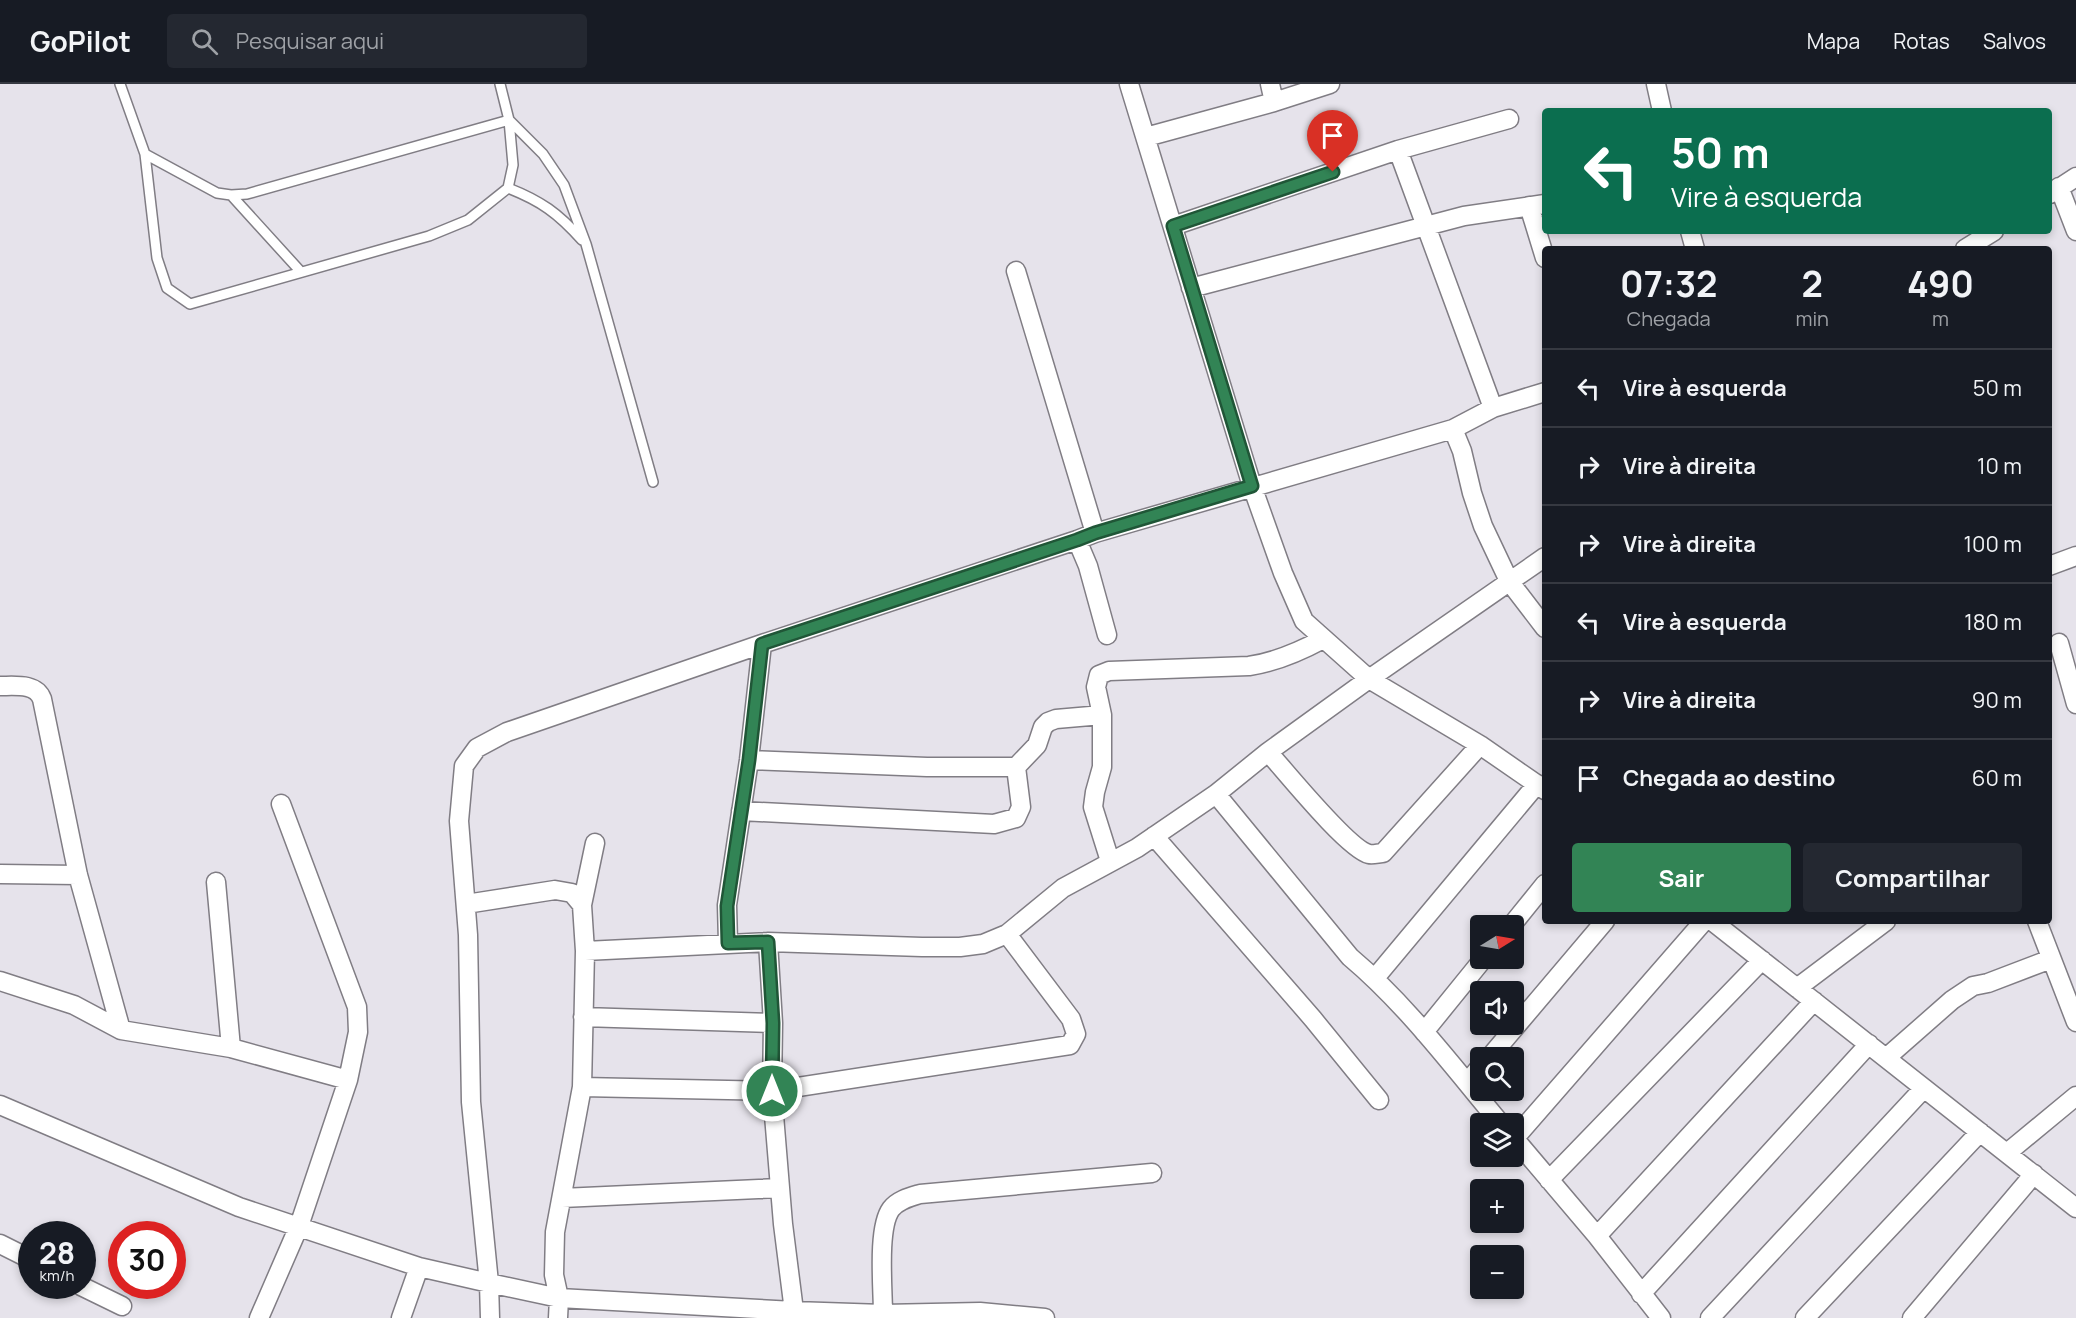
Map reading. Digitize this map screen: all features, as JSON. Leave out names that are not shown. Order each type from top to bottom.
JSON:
[{"type":"street","points":[[1129,84],[1252,486],[1304,621],[1369,679],[1480,745],[1541,787],[1375,978]]},
{"type":"street","points":[[1146,137],[1272,93],[1330,84]]},
{"type":"street","points":[[1656,84],[1661,108]]},
{"type":"street","points":[[1173,226],[1398,150],[1509,118]]},
{"type":"street","points":[[1398,150],[1493,408]]},
{"type":"street","points":[[2076,177],[2054,191],[2076,231]]},
{"type":"street","points":[[1191,288],[1426,225],[1464,216],[1537,205],[1543,246]]},
{"type":"street","points":[[1970,246],[1989,234]]},
{"type":"street","points":[[1016,271],[1095,533]]},
{"type":"street","points":[[490,1318],[489,1283],[471,1102],[468,935],[459,821],[464,766],[477,748],[507,732],[762,644],[1095,533],[1453,429],[1493,408],[1542,393]]},
{"type":"street","points":[[1453,429],[1462,451],[1483,526],[1509,581],[1542,624]]},
{"type":"street","points":[[1077,540],[1088,566],[1107,636]]},
{"type":"street","points":[[2052,565],[2076,556]]},
{"type":"street","points":[[585,951],[768,942],[960,947],[983,944],[1007,934],[1063,888],[1137,848],[1216,794],[1268,752],[1369,679],[1542,559]]},
{"type":"street","points":[[1110,861],[1093,807],[1102,766],[1102,715],[1095,687],[1099,675],[1109,671],[1249,666],[1268,663],[1291,656],[1323,639]]},
{"type":"street","points":[[2059,643],[2076,704]]},
{"type":"street","points":[[728,943],[727,906],[749,760],[762,644]]},
{"type":"street","points":[[0,686],[34,688],[39,692],[78,875],[121,1030]]},
{"type":"street","points":[[749,760],[927,767],[1016,767],[1037,745],[1043,727],[1048,722],[1056,719],[1102,715]]},
{"type":"street","points":[[1268,752],[1355,847],[1370,854],[1383,853],[1480,745]]},
{"type":"street","points":[[741,810],[994,824],[1016,818],[1021,807],[1016,767]]},
{"type":"street","points":[[1216,794],[1350,957],[1375,978],[1492,1113]]},
{"type":"street","points":[[259,1318],[299,1226],[348,1080],[358,1032],[357,1007],[281,804]]},
{"type":"street","points":[[1154,836],[1313,1019],[1378,1100]]},
{"type":"street","points":[[558,1318],[559,1298],[554,1275],[555,1232],[582,1087],[585,951],[582,905],[595,843]]},
{"type":"street","points":[[0,874],[78,875]]},
{"type":"street","points":[[216,882],[231,1048]]},
{"type":"street","points":[[1520,915],[1542,888]]},
{"type":"street","points":[[466,904],[555,890],[572,893],[582,905]]},
{"type":"street","points":[[1498,1047],[1602,924]]},
{"type":"street","points":[[1524,1128],[1701,924]]},
{"type":"street","points":[[1716,924],[2076,1208]]},
{"type":"street","points":[[1797,988],[1882,924]]},
{"type":"street","points":[[2038,924],[2051,959],[2068,979],[2076,1022]]},
{"type":"street","points":[[582,1087],[772,1091],[1070,1045],[1076,1034],[1071,1019],[1007,934]]},
{"type":"street","points":[[768,942],[773,1023],[772,1091],[794,1311]]},
{"type":"street","points":[[1886,1058],[1952,1000],[1972,986],[1988,983],[2051,959]]},
{"type":"street","points":[[1549,1180],[1762,960]]},
{"type":"street","points":[[1424,1032],[1475,969]]},
{"type":"street","points":[[0,981],[74,1005],[121,1030],[231,1048],[348,1080]]},
{"type":"street","points":[[1597,1236],[1814,1001]]},
{"type":"street","points":[[583,1017],[773,1023]]},
{"type":"street","points":[[1641,1294],[1869,1044]]},
{"type":"street","points":[[1467,1083],[1470,1079]]},
{"type":"street","points":[[1710,1318],[1924,1088]]},
{"type":"street","points":[[2007,1153],[2076,1096]]},
{"type":"street","points":[[0,1105],[239,1207],[419,1267],[559,1298],[733,1313],[794,1311],[903,1316],[980,1312],[1045,1318]]},
{"type":"street","points":[[1804,1318],[1980,1132]]},
{"type":"street","points":[[1524,1151],[1597,1236],[1661,1318]]},
{"type":"street","points":[[883,1314],[883,1226],[891,1209],[900,1201],[920,1194],[1152,1173]]},
{"type":"street","points":[[1912,1318],[2034,1174]]},
{"type":"street","points":[[562,1198],[780,1188]]},
{"type":"street","points":[[0,1244],[18,1253]]},
{"type":"street","points":[[401,1318],[419,1267]]},
{"type":"street","points":[[96,1293],[122,1306]]},
{"type":"lane","points":[[120,84],[145,154],[157,258],[166,288],[190,304],[429,236],[468,220],[508,188],[513,165],[509,120],[500,84]]},
{"type":"lane","points":[[145,154],[217,193],[247,194],[509,120]]},
{"type":"lane","points":[[509,120],[543,154],[564,184],[586,244],[653,482]]},
{"type":"lane","points":[[508,188],[537,200],[564,219],[586,244]]},
{"type":"lane","points":[[231,195],[301,272]]},
{"type":"route","points":[[772,1091],[773,1023],[768,942],[728,943],[727,906],[749,760],[762,644],[1095,533],[1252,486],[1173,226],[1333,172]]}]
